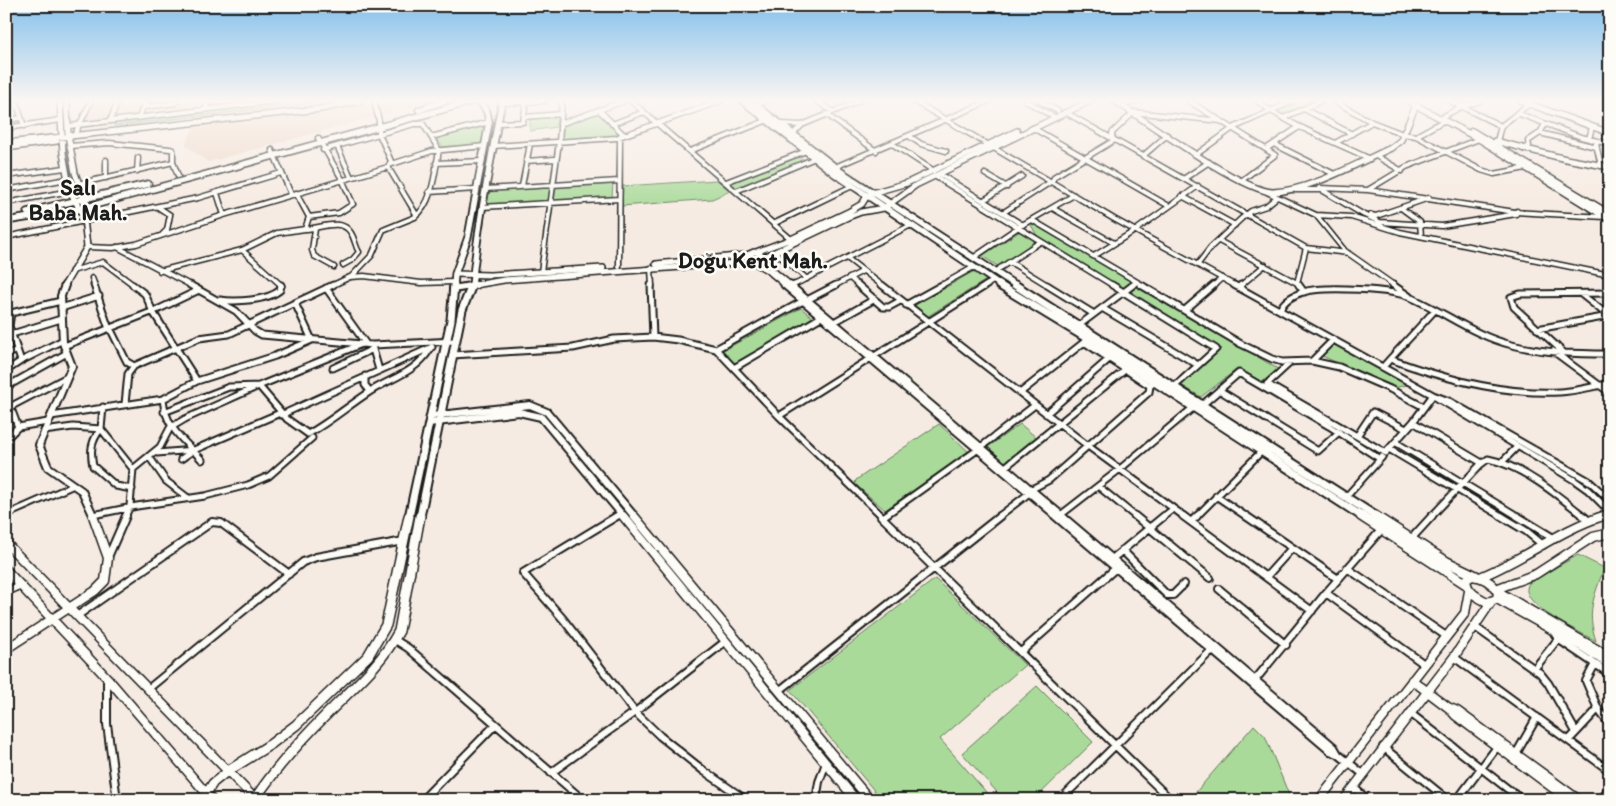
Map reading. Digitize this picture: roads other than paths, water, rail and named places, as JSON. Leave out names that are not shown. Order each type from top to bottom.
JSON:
[{"type":"main road","points":[[6,216],[85,200],[323,139]]},
{"type":"main road","points":[[255,799],[271,773],[380,661],[395,640],[401,622],[434,419],[442,342],[452,312],[455,274],[468,238],[481,189],[489,139]]},
{"type":"main road","points":[[228,771],[272,744],[296,725],[372,651],[386,625],[434,419],[452,355],[462,310],[472,286],[474,251],[482,207],[482,161],[492,139]]},
{"type":"main road","points":[[792,139],[852,186],[869,194]]},
{"type":"main road","points":[[800,139],[869,194],[887,206],[973,258],[1447,562],[1478,576]]},
{"type":"main road","points":[[6,221],[83,208],[273,152]]},
{"type":"main road","points":[[887,206],[911,225],[994,281],[1152,384],[1194,407],[1262,451],[1382,529],[1468,588]]},
{"type":"street","points":[[6,143],[55,139]]},
{"type":"street","points":[[6,148],[59,139]]},
{"type":"street","points":[[62,139],[70,191],[74,202],[83,208]]},
{"type":"street","points":[[70,139],[78,184],[85,200],[83,208],[87,247],[66,282],[61,305],[63,343],[72,366],[44,431],[40,445],[48,468],[82,490],[108,557]]},
{"type":"street","points":[[323,150],[362,139]]},
{"type":"street","points":[[381,139],[391,161],[389,166],[416,214],[415,217]]},
{"type":"street","points":[[126,404],[128,374],[134,366],[199,338],[229,334],[251,325],[350,277],[368,260],[383,230],[420,214],[429,192],[440,150],[433,139]]},
{"type":"street","points":[[541,272],[555,158],[559,139]]},
{"type":"street","points":[[87,247],[117,247],[136,244],[224,215],[389,166],[412,156],[440,150],[589,139]]},
{"type":"street","points":[[619,267],[619,181],[622,139]]},
{"type":"street","points":[[675,139],[791,240]]},
{"type":"street","points":[[690,151],[721,139]]},
{"type":"street","points":[[859,139],[876,151]]},
{"type":"street","points":[[835,167],[903,139]]},
{"type":"street","points":[[913,139],[924,145],[946,151]]},
{"type":"street","points":[[979,139],[1136,230],[1333,340],[1449,401],[1589,481],[1610,500]]},
{"type":"street","points":[[350,277],[364,276],[453,286],[472,286],[504,280],[651,268],[752,263],[848,217],[887,206],[916,185],[1006,139]]},
{"type":"street","points":[[991,146],[1008,139]]},
{"type":"street","points":[[1052,139],[1169,206]]},
{"type":"street","points":[[1004,212],[1052,181],[1055,176],[1113,142],[1114,139]]},
{"type":"street","points":[[1115,139],[1306,248],[1348,253]]},
{"type":"street","points":[[1143,156],[1163,139]]},
{"type":"street","points":[[1173,139],[1241,181],[1316,215],[1351,217],[1400,232],[1610,275]]},
{"type":"street","points":[[1197,154],[1218,139]]},
{"type":"street","points":[[1241,181],[1274,155],[1250,139]]},
{"type":"street","points":[[1266,149],[1282,139]]},
{"type":"street","points":[[1328,139],[1370,159]]},
{"type":"street","points":[[1337,142],[1343,139]]},
{"type":"street","points":[[1294,190],[1370,159],[1402,139]]},
{"type":"street","points":[[1421,139],[1481,170],[1494,174],[1526,168]]},
{"type":"street","points":[[1479,139],[1609,216]]},
{"type":"street","points":[[1368,190],[1379,181],[1402,170],[1479,139],[1497,141],[1523,149],[1610,167]]},
{"type":"street","points":[[1485,139],[1609,216]]},
{"type":"street","points":[[1523,149],[1529,146],[1528,141],[1532,139]]},
{"type":"street","points":[[1562,139],[1596,147]]},
{"type":"street","points":[[1585,139],[1610,144]]},
{"type":"street","points":[[309,217],[342,212],[352,206],[353,202],[342,179],[318,140]]},
{"type":"street","points":[[1595,141],[1601,166]]},
{"type":"street","points":[[70,146],[109,143],[170,149],[173,150],[178,176]]},
{"type":"street","points":[[522,186],[530,144]]},
{"type":"street","points":[[892,144],[1040,242],[1216,349],[1174,387]]},
{"type":"street","points":[[1274,144],[1334,174]]},
{"type":"street","points":[[336,146],[351,177]]},
{"type":"street","points":[[726,182],[806,150]]},
{"type":"street","points":[[273,152],[293,194],[309,217]]},
{"type":"street","points":[[1376,156],[1402,170]]},
{"type":"street","points":[[137,171],[138,158]]},
{"type":"street","points":[[526,161],[555,158]]},
{"type":"street","points":[[736,191],[815,158]]},
{"type":"street","points":[[106,160],[106,178]]},
{"type":"street","points":[[436,163],[482,161]]},
{"type":"street","points":[[78,184],[174,162]]},
{"type":"street","points":[[1185,178],[1209,162]]},
{"type":"street","points":[[333,167],[345,164]]},
{"type":"street","points":[[6,171],[7,176],[66,168]]},
{"type":"street","points":[[6,237],[84,219],[218,193],[282,173]]},
{"type":"street","points":[[455,274],[541,272],[619,267],[747,255],[791,240],[850,211],[862,204],[869,194],[937,174],[984,200],[1023,225]]},
{"type":"street","points":[[985,174],[1007,187]]},
{"type":"street","points":[[984,200],[1022,176]]},
{"type":"street","points":[[6,190],[67,180]]},
{"type":"street","points":[[429,192],[619,181]]},
{"type":"street","points":[[773,224],[852,186]]},
{"type":"street","points":[[1094,256],[1136,230],[1198,186]]},
{"type":"street","points":[[1264,190],[1272,192],[1334,188],[1368,190],[1518,211],[1580,217],[1609,216]]},
{"type":"street","points":[[1317,189],[1380,222],[1442,226],[1501,218],[1516,214],[1518,211]]},
{"type":"street","points":[[6,203],[70,191]]},
{"type":"street","points":[[218,193],[224,215]]},
{"type":"street","points":[[973,258],[1018,228],[1054,209],[1074,195]]},
{"type":"street","points":[[1182,196],[1235,225]]},
{"type":"street","points":[[1198,264],[1211,247],[1247,214],[1266,206],[1277,197]]},
{"type":"street","points":[[1364,215],[1376,216],[1429,198]]},
{"type":"street","points":[[482,207],[619,199]]},
{"type":"street","points":[[158,206],[166,210],[170,215],[167,230],[162,235]]},
{"type":"street","points":[[1401,208],[1418,219],[1422,225],[1421,236]]},
{"type":"street","points":[[1054,209],[1114,243]]},
{"type":"street","points":[[1316,215],[1348,253],[1411,297],[1483,335],[1523,346],[1553,351],[1610,354]]},
{"type":"street","points":[[305,229],[309,217]]},
{"type":"street","points":[[1032,220],[1241,344],[1272,360],[1291,362],[1312,361],[1339,366],[1424,407]]},
{"type":"street","points":[[160,271],[242,250],[277,233],[315,229],[335,224],[348,228],[351,232],[354,246],[359,252],[352,260],[343,265]]},
{"type":"street","points":[[792,286],[911,225]]},
{"type":"street","points":[[315,229],[312,250],[314,256],[334,267]]},
{"type":"street","points":[[1219,241],[1297,283],[1304,292]]},
{"type":"street","points":[[994,272],[1040,242]]},
{"type":"street","points":[[117,247],[219,300],[236,311],[255,331],[262,335],[368,345],[455,341]]},
{"type":"street","points":[[1297,283],[1306,248]]},
{"type":"street","points":[[219,300],[244,302],[254,298],[272,296],[281,289],[282,286],[242,250]]},
{"type":"street","points":[[756,252],[792,286],[821,318],[873,359],[979,449],[1330,751],[1338,754],[1363,774]]},
{"type":"street","points":[[775,252],[807,279]]},
{"type":"street","points":[[747,255],[747,260],[768,271],[834,322],[873,359]]},
{"type":"street","points":[[847,258],[1059,424],[1312,612]]},
{"type":"street","points":[[72,271],[103,262],[144,294],[152,312],[197,381]]},
{"type":"street","points":[[1010,262],[1094,314]]},
{"type":"street","points":[[1239,287],[1265,265]]},
{"type":"street","points":[[906,306],[974,267]]},
{"type":"street","points":[[651,268],[653,337]]},
{"type":"street","points":[[716,349],[863,271]]},
{"type":"street","points":[[92,278],[110,328],[127,362],[134,366]]},
{"type":"street","points":[[850,278],[887,308],[900,301]]},
{"type":"street","points":[[1185,310],[1222,278]]},
{"type":"street","points":[[779,416],[873,359],[994,281]]},
{"type":"street","points":[[1078,326],[1137,282]]},
{"type":"street","points":[[326,288],[368,345],[379,370]]},
{"type":"street","points":[[6,371],[21,361],[63,343],[152,312],[199,290]]},
{"type":"street","points":[[1280,310],[1282,304],[1304,292],[1358,291],[1411,297]]},
{"type":"street","points":[[1562,351],[1514,307],[1510,301],[1512,297],[1520,294],[1610,292]]},
{"type":"street","points":[[1581,294],[1609,317]]},
{"type":"street","points":[[21,361],[9,326],[10,313],[61,305],[99,296]]},
{"type":"street","points":[[834,322],[875,299]]},
{"type":"street","points":[[295,303],[312,340]]},
{"type":"street","points":[[1102,308],[1198,365]]},
{"type":"street","points":[[1383,367],[1436,310]]},
{"type":"street","points":[[1537,329],[1609,317]]},
{"type":"street","points":[[734,368],[821,318]]},
{"type":"street","points":[[12,334],[61,319]]},
{"type":"street","points":[[452,355],[573,348],[604,340],[653,337],[678,340],[716,349],[779,416],[1172,800]]},
{"type":"street","points":[[6,439],[18,427],[103,407],[163,399],[197,381],[275,356],[312,340]]},
{"type":"street","points":[[1312,361],[1333,340]]},
{"type":"street","points":[[1004,468],[1128,368],[1109,359],[1086,341],[1020,392]]},
{"type":"street","points":[[181,459],[194,450],[281,414],[442,342]]},
{"type":"street","points":[[333,368],[368,345]]},
{"type":"street","points":[[133,469],[156,453],[167,437],[170,428],[184,419],[259,386],[368,345]]},
{"type":"street","points":[[259,386],[281,414],[298,429],[308,434],[330,422],[370,391],[416,367],[424,360],[430,349]]},
{"type":"street","points":[[6,355],[17,350]]},
{"type":"street","points":[[1553,351],[1571,366],[1610,392]]},
{"type":"street","points":[[6,387],[67,353]]},
{"type":"street","points":[[1046,414],[1109,359]]},
{"type":"street","points":[[1390,359],[1417,369],[1524,391],[1558,392],[1610,384]]},
{"type":"street","points":[[1291,362],[1267,384],[1357,436],[1457,489],[1526,531],[1543,546]]},
{"type":"street","points":[[1202,405],[1238,374],[1243,375],[1339,432],[1380,459]]},
{"type":"street","points":[[18,427],[7,408],[68,376]]},
{"type":"street","points":[[365,376],[365,385],[370,391]]},
{"type":"street","points":[[779,691],[1029,492],[1049,480],[1149,392],[1152,384]]},
{"type":"street","points":[[164,412],[207,398],[229,387],[259,386]]},
{"type":"street","points":[[1219,390],[1318,451],[1339,432]]},
{"type":"street","points":[[1346,497],[1413,422],[1433,394]]},
{"type":"street","points":[[1319,800],[1465,612],[1468,578],[1498,571],[1588,520],[1610,513],[1588,490],[1446,404],[1433,394]]},
{"type":"street","points":[[163,399],[164,412],[170,428],[202,460]]},
{"type":"street","points":[[434,419],[530,405],[546,412],[870,800]]},
{"type":"street","points":[[883,518],[979,449],[1035,405]]},
{"type":"street","points":[[103,407],[101,429],[96,434],[90,448],[93,466],[116,486],[132,490]]},
{"type":"street","points":[[1058,517],[1120,470],[1194,407]]},
{"type":"street","points":[[434,419],[519,412],[541,417],[856,800]]},
{"type":"street","points":[[1357,436],[1373,412],[1406,429]]},
{"type":"street","points":[[1413,422],[1482,463]]},
{"type":"street","points":[[6,649],[95,591],[104,581],[108,557],[130,506],[133,469],[101,429],[73,427],[44,431]]},
{"type":"street","points":[[93,515],[119,507],[228,491],[262,480],[312,438]]},
{"type":"street","points":[[1395,442],[1555,539]]},
{"type":"street","points":[[1502,462],[1517,446]]},
{"type":"street","points":[[979,449],[1004,468],[1029,492]]},
{"type":"street","points":[[156,453],[194,450]]},
{"type":"street","points":[[1191,522],[1262,451]]},
{"type":"street","points":[[150,458],[157,472],[170,487],[188,498]]},
{"type":"street","points":[[1411,539],[1482,463],[1493,459],[1502,462],[1542,487],[1588,520]]},
{"type":"street","points":[[6,516],[74,486]]},
{"type":"street","points":[[1098,486],[1210,578]]},
{"type":"street","points":[[1216,496],[1338,579]]},
{"type":"street","points":[[1112,559],[1173,508]]},
{"type":"street","points":[[621,514],[523,573],[563,619],[635,712],[660,736],[746,800]]},
{"type":"street","points":[[1058,517],[1112,559],[1256,679],[1334,747],[1338,754]]},
{"type":"street","points":[[77,616],[212,522],[222,523],[289,574]]},
{"type":"street","points":[[1256,679],[1286,645],[1347,568],[1382,529]]},
{"type":"street","points":[[1468,588],[1477,598],[1495,595],[1536,574],[1593,537],[1610,533]]},
{"type":"street","points":[[148,689],[303,562],[316,557],[405,541]]},
{"type":"street","points":[[6,544],[255,799]]},
{"type":"street","points":[[1266,577],[1292,548]]},
{"type":"street","points":[[1122,550],[1167,595]]},
{"type":"street","points":[[1021,652],[1116,568]]},
{"type":"street","points":[[1347,568],[1446,636]]},
{"type":"street","points":[[6,570],[144,719],[188,775],[209,797]]},
{"type":"street","points":[[1478,576],[1489,581],[1495,595],[1610,665]]},
{"type":"street","points":[[1161,600],[1167,595],[1173,594],[1184,584]]},
{"type":"street","points":[[6,592],[21,585]]},
{"type":"street","points":[[1219,589],[1286,645]]},
{"type":"street","points":[[1326,593],[1424,664]]},
{"type":"street","points":[[1344,800],[1409,713],[1454,657],[1495,595]]},
{"type":"street","points":[[1495,595],[1610,657]]},
{"type":"street","points":[[1475,627],[1535,668],[1548,683],[1576,732]]},
{"type":"street","points":[[1551,628],[1558,640],[1610,674]]},
{"type":"street","points":[[395,640],[404,645],[494,725],[583,800]]},
{"type":"street","points":[[1535,668],[1558,640]]},
{"type":"street","points":[[552,773],[635,712],[726,641]]},
{"type":"street","points":[[1060,800],[1212,650]]},
{"type":"street","points":[[1454,657],[1610,771]]},
{"type":"street","points":[[1595,664],[1586,679],[1598,709],[1610,725]]},
{"type":"street","points":[[107,679],[105,697],[106,720],[117,800]]},
{"type":"street","points":[[1412,680],[1497,747],[1572,799]]},
{"type":"street","points":[[1449,708],[1457,711],[1516,754],[1572,799]]},
{"type":"street","points":[[1569,740],[1598,709]]},
{"type":"street","points":[[1409,713],[1522,800]]},
{"type":"street","points":[[1516,754],[1537,717]]},
{"type":"street","points":[[422,800],[494,725]]},
{"type":"street","points":[[1383,747],[1448,800]]},
{"type":"street","points":[[1457,800],[1497,747]]},
{"type":"street","points":[[816,800],[819,782],[826,763]]},
{"type":"street","points":[[209,797],[212,783],[228,771]]},
{"type":"street","points":[[1602,800],[1610,784]]},
{"type":"street","points":[[1353,787],[1368,800]]},
{"type":"district","name":"Salı Baba Mah.","points":[[78,200]]},
{"type":"district","name":"Doğu Kent Mah.","points":[[753,260]]}]
